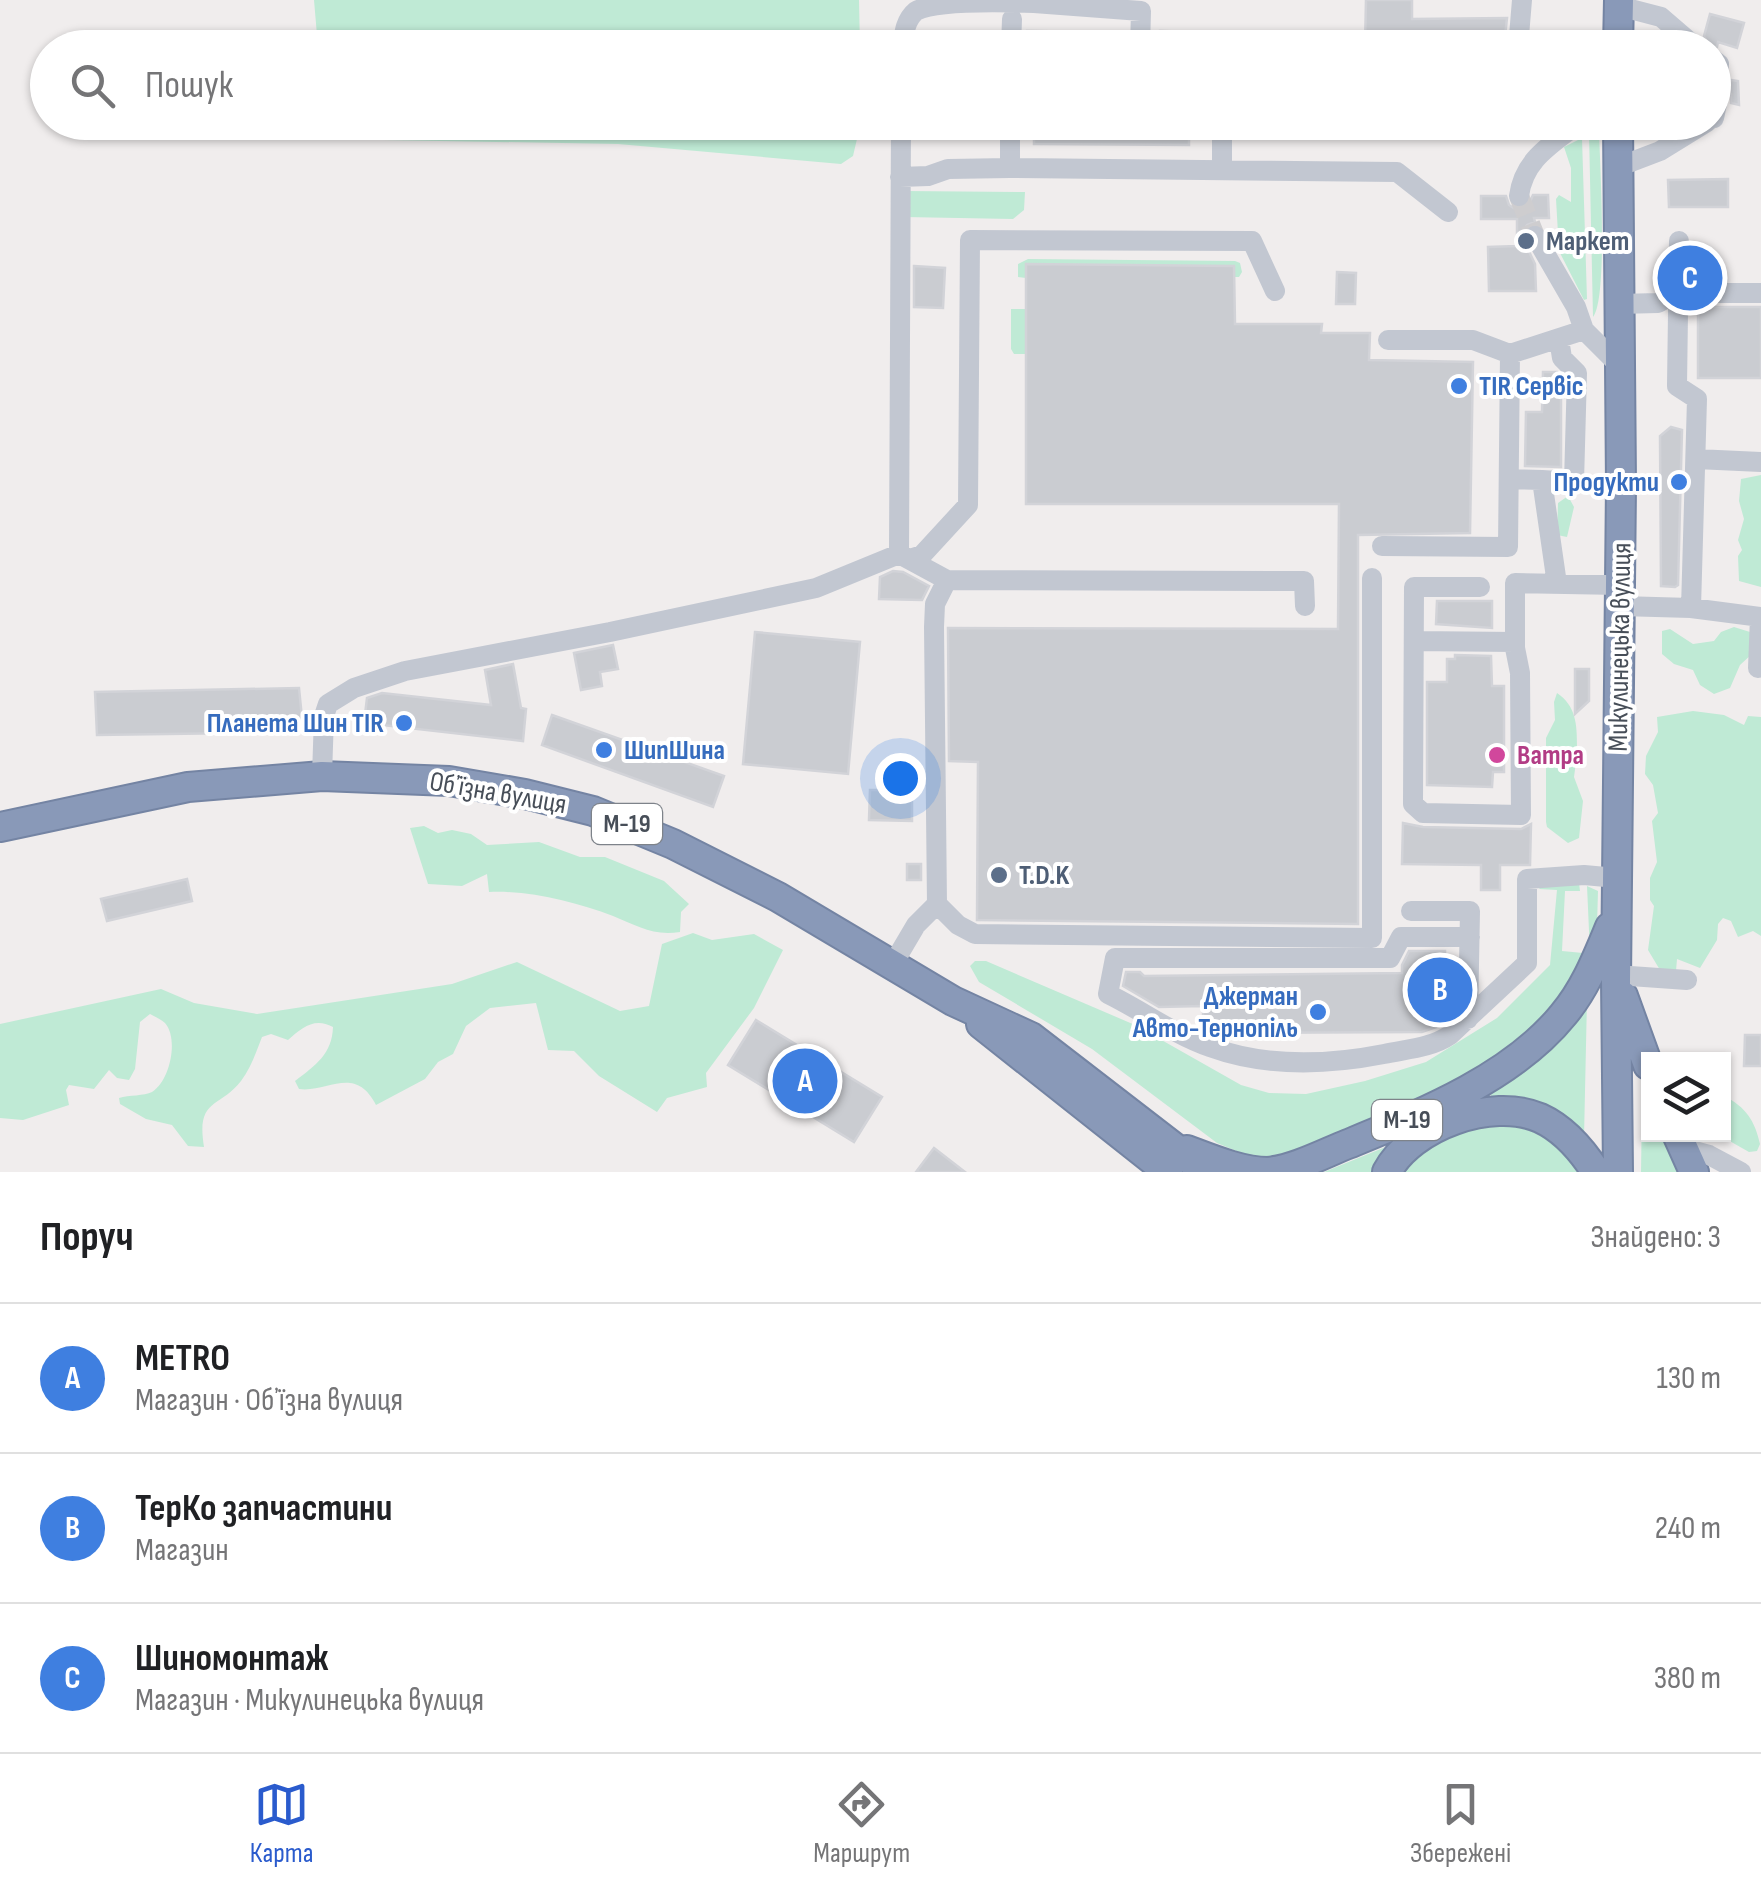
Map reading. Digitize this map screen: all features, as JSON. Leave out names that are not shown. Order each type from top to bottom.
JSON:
[{"type":"highway","points":[[1618,30],[1619,3]]},
{"type":"highway","name":"Микулинецька вулиця","points":[[1618,140],[1618,1172]]},
{"type":"highway","name":"Обʼїзна вулиця","points":[[0,826],[188,787],[322,776],[449,781],[592,811],[674,844],[778,897],[953,1000],[1030,1037],[1170,1158]]},
{"type":"highway","name":"М-19","points":[[1170,1158],[1268,1172],[1407,1120],[1480,1082],[1561,1018],[1588,979],[1617,909]]},
{"type":"highway","points":[[1616,978],[1643,1052]]},
{"type":"highway","points":[[1387,1172],[1403,1150],[1425,1135],[1482,1113],[1516,1112],[1537,1116],[1555,1126],[1573,1141],[1596,1172]]},
{"type":"highway","points":[[1170,1158],[1206,1172]]},
{"type":"lane","points":[[905,30],[916,10],[932,1],[963,0],[1034,1],[1141,11],[1140,30]]},
{"type":"lane","points":[[1520,30],[1522,0]]},
{"type":"lane","points":[[1619,3],[1660,18],[1675,30]]},
{"type":"lane","points":[[1012,19],[1012,30]]},
{"type":"lane","points":[[900,140],[904,557]]},
{"type":"lane","points":[[1010,140],[1010,168]]},
{"type":"lane","points":[[1222,140],[1222,169]]},
{"type":"lane","points":[[1519,196],[1521,178],[1543,148],[1554,140]]},
{"type":"lane","points":[[1618,166],[1660,152],[1679,140]]},
{"type":"lane","points":[[900,177],[928,176],[948,169],[1010,168],[1397,172],[1448,212]]},
{"type":"lane","points":[[1535,236],[1576,307],[1584,330],[1619,365]]},
{"type":"lane","points":[[322,776],[328,704],[354,688],[405,671],[816,588],[904,557],[922,555],[968,505],[970,240],[1252,241],[1274,291]]},
{"type":"lane","points":[[1678,241],[1677,386],[1696,400],[1691,608]]},
{"type":"lane","points":[[1619,304],[1658,303],[1678,293],[1761,293]]},
{"type":"lane","points":[[1388,340],[1473,340],[1510,354],[1584,330]]},
{"type":"lane","points":[[1509,479],[1574,482],[1577,373],[1562,358],[1559,339]]},
{"type":"lane","points":[[1382,546],[1508,547],[1510,354]]},
{"type":"lane","points":[[1696,459],[1761,462]]},
{"type":"lane","points":[[1542,480],[1556,584]]},
{"type":"lane","points":[[904,557],[947,580],[1304,581],[1304,606]]},
{"type":"lane","points":[[947,580],[935,604],[934,628],[937,904],[958,925],[975,934],[1372,938],[1372,578]]},
{"type":"lane","points":[[1480,587],[1414,587],[1413,804],[1422,813],[1521,815],[1515,583],[1556,584],[1760,617],[1758,668]]},
{"type":"lane","points":[[1414,642],[1514,642]]},
{"type":"lane","points":[[1470,937],[1401,937],[1390,958],[1115,958],[1108,994],[1207,1046],[1254,1059],[1344,1061],[1438,1042],[1468,1020],[1527,963],[1527,879],[1584,875],[1617,878]]},
{"type":"lane","points":[[892,964],[916,925],[937,904]]},
{"type":"lane","points":[[1411,911],[1470,910],[1468,1020]]},
{"type":"lane","points":[[1616,978],[1687,980]]},
{"type":"lane","points":[[1685,1152],[1709,1155],[1741,1172]]},
{"type":"green space","points":[[314,0],[859,0],[860,30],[317,30]]},
{"type":"green space","points":[[384,140],[857,140],[853,156],[841,164],[618,144]]},
{"type":"green space","points":[[1582,140],[1587,299],[1584,300],[1559,251],[1556,199],[1559,195],[1571,202],[1571,168],[1564,147]]},
{"type":"green space","points":[[1589,140],[1599,140],[1602,230],[1598,305],[1593,317]]},
{"type":"green space","points":[[904,191],[1025,192],[1024,210],[1013,219],[904,217]]},
{"type":"green space","points":[[1028,259],[1235,261],[1240,263],[1242,272],[1234,277],[1234,266],[1027,264],[1026,278],[1018,277],[1018,264]]},
{"type":"green space","points":[[1011,309],[1026,309],[1026,354],[1014,354],[1011,349]]},
{"type":"green space","points":[[1761,475],[1761,587],[1739,581],[1738,556],[1742,550],[1738,540],[1744,519],[1739,501],[1741,479]]},
{"type":"green space","points":[[1568,496],[1574,507],[1567,537],[1557,535],[1558,503]]},
{"type":"green space","points":[[1734,627],[1750,632],[1752,654],[1740,665],[1730,688],[1714,694],[1700,685],[1693,670],[1674,664],[1662,654],[1662,631],[1670,629],[1693,644],[1714,641],[1721,632]]},
{"type":"green space","points":[[1557,693],[1574,716],[1574,777],[1583,801],[1579,838],[1568,843],[1546,822],[1546,738],[1555,720]]},
{"type":"green space","points":[[1693,711],[1724,715],[1744,725],[1748,716],[1761,717],[1761,936],[1753,931],[1738,937],[1731,921],[1723,918],[1718,924],[1717,940],[1700,968],[1677,959],[1676,971],[1663,975],[1648,950],[1654,906],[1650,900],[1650,878],[1657,862],[1652,821],[1658,813],[1653,785],[1645,774],[1646,756],[1658,732],[1657,717]]},
{"type":"green space","points":[[424,826],[438,833],[452,830],[471,834],[487,845],[539,842],[580,857],[605,857],[664,881],[689,904],[681,912],[680,932],[653,931],[552,898],[489,892],[487,874],[462,886],[428,884],[410,828]]},
{"type":"green space","points":[[1544,883],[1579,883],[1580,891],[1565,891],[1562,951],[1583,953],[1583,967],[1525,1037],[1432,1094],[1298,1152],[1271,1158],[1246,1155],[1217,1143],[1092,1049],[979,982],[970,966],[975,961],[986,961],[1135,1025],[1241,1085],[1269,1093],[1306,1094],[1426,1062],[1497,1018],[1550,965],[1557,890],[1539,889]]},
{"type":"green space","points":[[1587,886],[1598,891],[1597,926],[1590,953]]},
{"type":"green space","points":[[693,933],[712,940],[754,934],[783,950],[754,1008],[706,1073],[707,1087],[667,1098],[657,1112],[599,1076],[574,1051],[548,1050],[536,1003],[490,1008],[466,1026],[453,1054],[438,1062],[425,1079],[376,1105],[368,1093],[350,1083],[299,1089],[295,1081],[326,1052],[333,1027],[314,1024],[288,1040],[271,1034],[262,1037],[241,1081],[206,1112],[204,1147],[188,1146],[172,1125],[146,1119],[120,1104],[119,1098],[152,1092],[168,1070],[172,1049],[169,1030],[150,1014],[140,1022],[135,1069],[129,1080],[117,1078],[109,1070],[94,1089],[69,1085],[69,1105],[23,1120],[0,1118],[0,1024],[161,989],[194,1003],[257,1014],[452,984],[517,962],[620,1011],[649,1006],[662,944]]},
{"type":"green space","points":[[1587,999],[1584,1138],[1492,1099],[1489,1089]]},
{"type":"green space","points":[[1731,1100],[1744,1110],[1755,1128],[1760,1144],[1757,1151],[1749,1152],[1731,1142]]},
{"type":"green space","points":[[1506,1121],[1551,1135],[1587,1172],[1398,1172],[1447,1138]]},
{"type":"green space","points":[[1641,1142],[1669,1142],[1683,1172],[1641,1172]]},
{"type":"green space","points":[[1388,1146],[1374,1172],[1324,1172]]},
{"type":"building","points":[[1366,0],[1412,0],[1412,19],[1507,18],[1506,30],[1365,30]]},
{"type":"building","points":[[1710,14],[1744,23],[1737,48],[1731,46],[1731,30],[1706,30]]},
{"type":"building","points":[[1731,80],[1738,81],[1739,105],[1731,103]]},
{"type":"building","points":[[1034,140],[1189,140],[1189,145],[1034,144]]},
{"type":"building","points":[[1728,179],[1728,207],[1669,207],[1668,180]]},
{"type":"building","name":"Маркет","points":[[1533,195],[1548,195],[1549,218],[1534,218],[1535,222],[1527,225],[1521,235],[1535,264],[1536,291],[1489,291],[1488,247],[1517,246],[1517,219],[1481,219],[1481,196],[1506,196],[1509,205],[1517,210],[1528,206]]},
{"type":"building","points":[[1026,264],[1234,266],[1235,324],[1322,324],[1321,333],[1370,333],[1369,360],[1473,362],[1470,533],[1358,535],[1358,924],[977,920],[978,762],[949,761],[948,628],[1338,629],[1339,504],[1026,504]]},
{"type":"building","points":[[914,266],[945,268],[943,308],[914,307]]},
{"type":"building","points":[[1337,272],[1356,273],[1355,304],[1336,304]]},
{"type":"building","points":[[1698,307],[1761,307],[1761,378],[1698,378]]},
{"type":"building","points":[[1543,372],[1557,372],[1561,376],[1561,467],[1525,466],[1526,412],[1542,412]]},
{"type":"building","points":[[1671,427],[1682,430],[1675,587],[1661,586],[1660,436]]},
{"type":"building","points":[[893,571],[929,586],[922,600],[879,599],[880,577]]},
{"type":"building","points":[[1437,601],[1492,601],[1492,628],[1436,624]]},
{"type":"building","points":[[755,632],[860,642],[848,774],[743,764]]},
{"type":"building","points":[[613,645],[618,669],[600,672],[602,686],[581,690],[574,653]]},
{"type":"building","points":[[1455,655],[1491,656],[1492,686],[1504,686],[1504,772],[1493,772],[1492,787],[1427,785],[1427,682],[1447,682],[1447,659],[1455,659]]},
{"type":"building","points":[[513,664],[521,708],[526,709],[523,741],[364,723],[367,698],[382,693],[491,705],[485,670]]},
{"type":"building","points":[[1575,669],[1589,669],[1589,701],[1575,714]]},
{"type":"building","points":[[299,688],[303,728],[97,735],[95,692]]},
{"type":"building","points":[[552,715],[724,776],[713,807],[542,745]]},
{"type":"building","points":[[870,790],[912,790],[912,821],[869,820]]},
{"type":"building","points":[[1403,823],[1521,829],[1531,824],[1530,865],[1500,865],[1500,890],[1481,890],[1481,865],[1402,864]]},
{"type":"building","points":[[907,864],[921,864],[921,880],[907,880]]},
{"type":"building","points":[[187,879],[192,901],[107,921],[101,899]]},
{"type":"building","points":[[1409,951],[1445,951],[1446,1005],[1436,1005],[1436,1027],[1422,1032],[1212,1033],[1203,1030],[1203,1006],[1159,1007],[1123,986],[1126,972],[1140,972],[1144,976],[1402,973]]},
{"type":"building","points":[[756,1020],[882,1097],[854,1142],[728,1065]]},
{"type":"building","points":[[1745,1035],[1761,1035],[1761,1066],[1744,1066]]},
{"type":"building","points":[[934,1148],[965,1172],[916,1172]]},
{"type":"tunnel","points":[[1519,196],[1535,236]]},
{"type":"place","name":"Маркет","points":[[1526,241]]},
{"type":"place","name":"Шиномонтаж","points":[[1690,278]]},
{"type":"place","name":"TIR Сервіс","points":[[1459,386]]},
{"type":"place","name":"Продукти","points":[[1679,482]]},
{"type":"place","name":"Планета Шин TIR","points":[[404,723]]},
{"type":"place","name":"ШипШина","points":[[604,750]]},
{"type":"place","name":"Ватра","points":[[1497,755]]},
{"type":"place","name":"T.D.K","points":[[999,875]]},
{"type":"place","name":"ТерКо запчастини","points":[[1440,990]]},
{"type":"place","name":"Джерман Авто-Тернопіль","points":[[1318,1012]]},
{"type":"place","name":"METRO","points":[[805,1081]]}]
